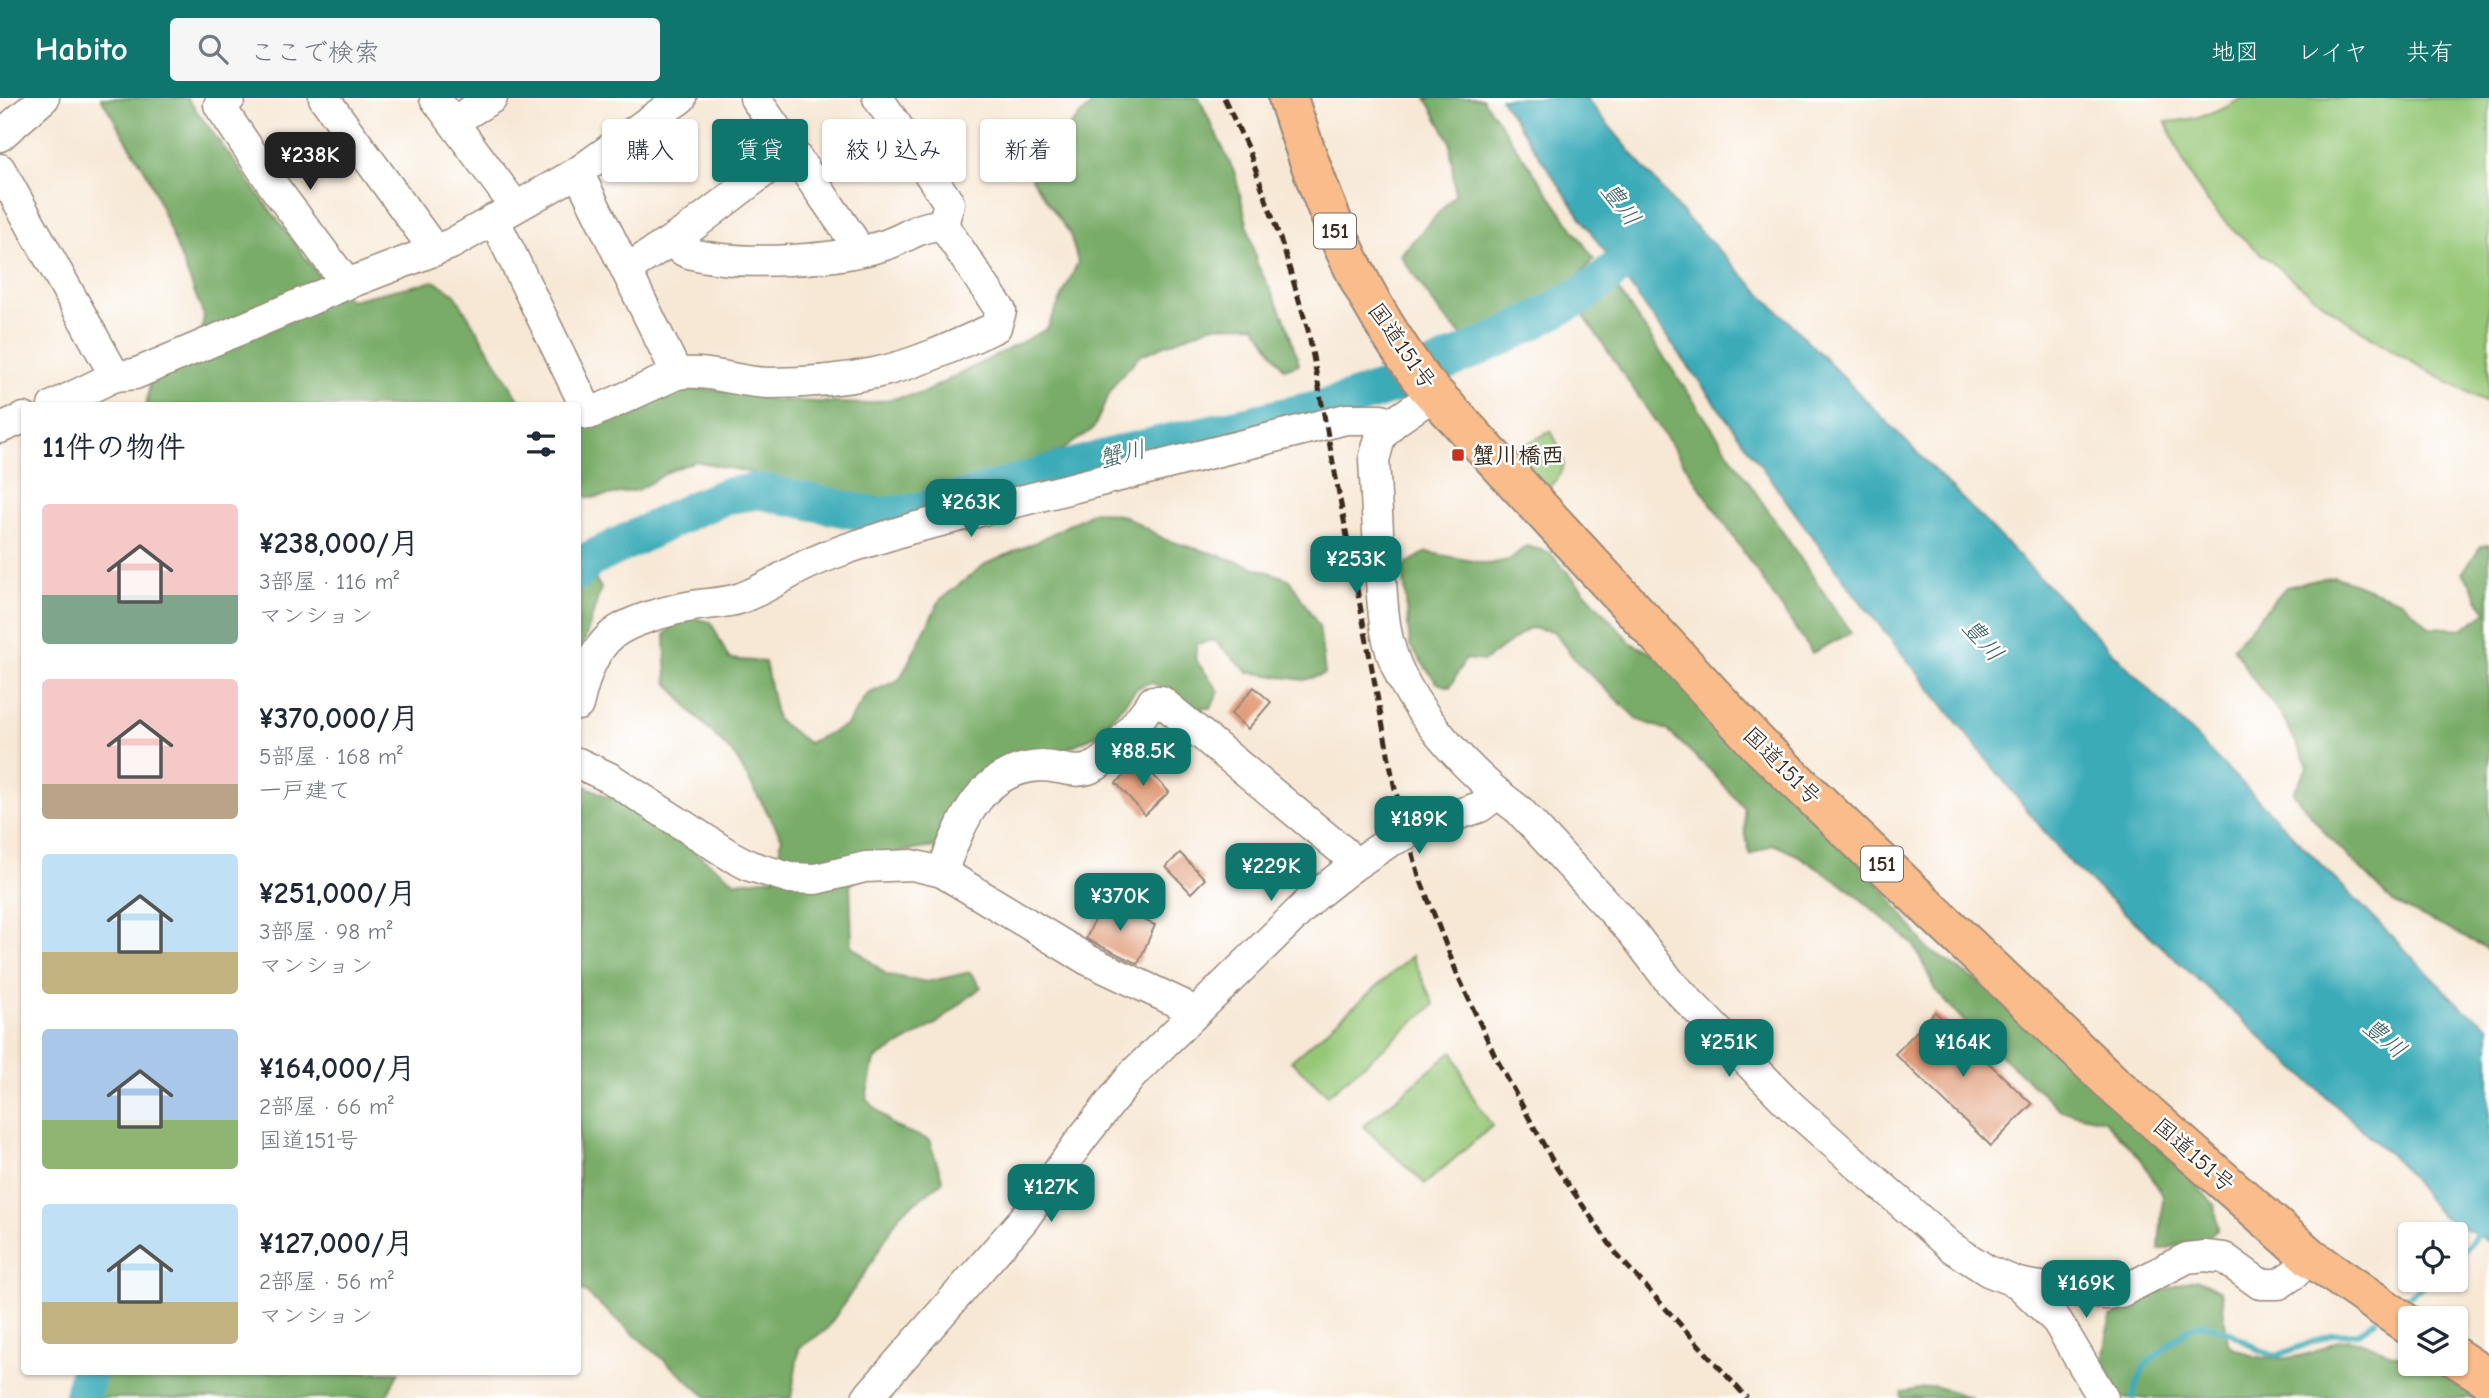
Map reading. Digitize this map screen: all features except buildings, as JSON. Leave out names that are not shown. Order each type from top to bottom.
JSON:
[{"type":"highway","name":"国道151号","points":[[1288,98],[1332,223],[1354,272],[1380,321],[1431,390],[1758,744],[2110,1081],[2310,1257],[2393,1314]]},
{"type":"highway","points":[[2468,1365],[2489,1379]]},
{"type":"street","points":[[9,118],[44,98]]},
{"type":"street","points":[[230,98],[219,105],[275,188],[347,284]]},
{"type":"street","points":[[324,98],[433,251]]},
{"type":"street","points":[[435,98],[509,198],[504,214],[589,414],[677,374],[692,371],[766,383],[877,373],[938,353],[996,327],[1001,311],[943,225],[949,203],[878,98]]},
{"type":"street","points":[[453,122],[492,98]]},
{"type":"street","points":[[61,402],[115,376],[135,374],[347,284],[451,244],[578,172],[681,98]]},
{"type":"street","points":[[755,98],[769,119]]},
{"type":"street","points":[[0,169],[115,376]]},
{"type":"street","points":[[578,172],[677,374]]},
{"type":"street","points":[[808,175],[852,238],[856,251]]},
{"type":"street","points":[[627,269],[671,242],[750,182]]},
{"type":"street","points":[[671,242],[686,253],[737,261],[816,258],[887,244],[926,226],[943,225]]},
{"type":"street","points":[[1431,390],[1380,438],[1374,460],[1383,612],[1388,641],[1399,674],[1419,709],[1497,794],[1519,810],[1633,933],[1670,982],[1790,1105],[1951,1247],[1988,1271],[2018,1283],[2106,1294],[2121,1292],[2187,1258],[2205,1256],[2224,1258],[2260,1284],[2279,1284],[2294,1274],[2310,1257]]},
{"type":"street","points":[[0,428],[21,419]]},
{"type":"street","points":[[581,693],[596,654],[613,634],[636,622],[674,610],[737,599],[759,591],[799,568],[850,547],[909,529],[1346,419],[1381,419],[1394,423]]},
{"type":"street","points":[[942,872],[959,829],[978,797],[996,779],[1042,766],[1075,771],[1089,769],[1104,761],[1153,701],[1161,701],[1344,852],[1353,866]]},
{"type":"street","points":[[581,764],[610,778],[731,856],[750,866],[790,878],[816,879],[865,867],[912,865],[942,872],[1087,960],[1181,1004],[1194,1014]]},
{"type":"street","points":[[867,1398],[1023,1220],[1134,1073],[1316,895],[1389,842],[1480,807],[1497,794]]},
{"type":"street","points":[[2018,1283],[2057,1321],[2103,1398]]},
{"type":"green space","points":[[101,98],[187,98],[323,281],[350,300],[434,281],[454,293],[521,402],[147,402],[150,383],[199,347],[204,316],[148,175]]},
{"type":"green space","points":[[1098,98],[1199,98],[1235,174],[1257,264],[1285,319],[1299,364],[1284,369],[1255,325],[1211,326],[1139,356],[1114,384],[1093,429],[1059,452],[903,501],[857,495],[695,461],[670,471],[638,490],[591,498],[581,495],[581,422],[680,388],[719,390],[773,400],[864,404],[923,393],[1047,329],[1078,262],[1070,234],[1034,182],[1076,182],[1076,120]]},
{"type":"green space","points":[[1426,98],[1482,98],[1594,259],[1570,285],[1464,338],[1441,314],[1400,255],[1455,195],[1450,141]]},
{"type":"green space","points":[[2242,98],[2489,98],[2489,403],[2404,358],[2350,323],[2248,243],[2208,202],[2190,174],[2166,122],[2206,115]]},
{"type":"green space","points":[[1617,288],[1851,633],[1812,653],[1582,313]]},
{"type":"green space","points":[[1551,431],[1564,462],[1560,474],[1547,489],[1513,451]]},
{"type":"green space","points":[[1095,511],[1125,516],[1166,540],[1289,579],[1319,626],[1325,674],[1304,680],[1248,672],[1214,640],[1197,644],[1195,659],[1219,691],[1211,708],[1193,708],[1151,682],[1137,688],[1099,734],[1057,753],[1001,759],[968,787],[934,847],[901,852],[850,885],[852,946],[887,975],[927,982],[970,972],[981,987],[936,1024],[874,1060],[866,1099],[895,1127],[929,1140],[943,1181],[900,1214],[826,1330],[799,1348],[791,1398],[708,1398],[581,1289],[581,783],[645,816],[736,882],[774,878],[782,838],[735,756],[667,682],[665,634],[684,616],[711,622],[729,659],[765,662],[777,720],[808,743],[847,725],[866,695],[900,679],[940,600],[985,564],[1036,542]]},
{"type":"green space","points":[[2489,545],[2489,951],[2394,903],[2328,836],[2293,793],[2308,766],[2284,719],[2252,678],[2233,647],[2286,587],[2334,576],[2401,601],[2430,627],[2463,629],[2486,612],[2463,572],[2481,546]]},
{"type":"green space","points":[[1526,546],[1549,552],[1631,643],[1655,655],[1844,845],[1888,895],[1928,949],[2001,997],[2165,1153],[2215,1205],[2218,1229],[2206,1239],[2159,1250],[2163,1196],[2141,1159],[2104,1120],[2062,1111],[1971,1029],[1937,992],[1913,944],[1849,889],[1797,855],[1773,844],[1750,855],[1745,833],[1744,808],[1709,769],[1667,730],[1638,720],[1576,661],[1553,631],[1529,628],[1484,661],[1465,659],[1450,687],[1437,683],[1410,646],[1403,566],[1426,552],[1488,564],[1509,560]]},
{"type":"green space","points":[[594,577],[601,588],[581,652],[581,586]]},
{"type":"green space","points":[[1412,956],[1434,1005],[1328,1095],[1291,1061]]},
{"type":"green space","points":[[1453,1051],[1470,1092],[1492,1126],[1425,1184],[1363,1126]]},
{"type":"green space","points":[[2196,1279],[2221,1291],[2228,1344],[2247,1354],[2289,1358],[2311,1353],[2341,1340],[2359,1341],[2398,1355],[2398,1376],[2448,1376],[2478,1398],[2114,1398],[2118,1391],[2103,1362],[2110,1318],[2153,1294]]},
{"type":"green space","points":[[104,1375],[397,1375],[385,1398],[100,1398]]},
{"type":"green space","points":[[1934,1386],[1972,1398],[1901,1398],[1902,1392]]},
{"type":"water","name":"豊川","points":[[1500,98],[1586,98],[1680,211],[2462,1008],[2489,1026],[2489,1242],[2468,1230],[2468,1222],[2453,1222],[2440,1215],[2401,1165],[2067,860],[1852,591],[1597,241]]},
{"type":"waterway","name":"蟹川","points":[[581,569],[589,560],[726,496],[759,491],[878,516],[914,512],[1121,453],[1337,404],[1397,384],[1505,336],[1583,295],[1650,242]]},
{"type":"waterway","points":[[2468,1246],[2489,1221]]},
{"type":"waterway","points":[[2399,1303],[2414,1292]]},
{"type":"waterway","points":[[2133,1398],[2137,1381],[2146,1364],[2188,1329],[2201,1325],[2215,1327],[2276,1356],[2333,1334],[2358,1333],[2376,1320]]},
{"type":"waterway","name":"蟹川","points":[[82,1398],[87,1375]]},
{"type":"railway","points":[[1224,98],[1249,151],[1283,247],[1308,330],[1394,785],[1419,876],[1458,976],[1496,1058],[1556,1167],[1618,1256],[1747,1398]]},
{"type":"place","name":"蟹川橋西","points":[[1458,455]]}]
